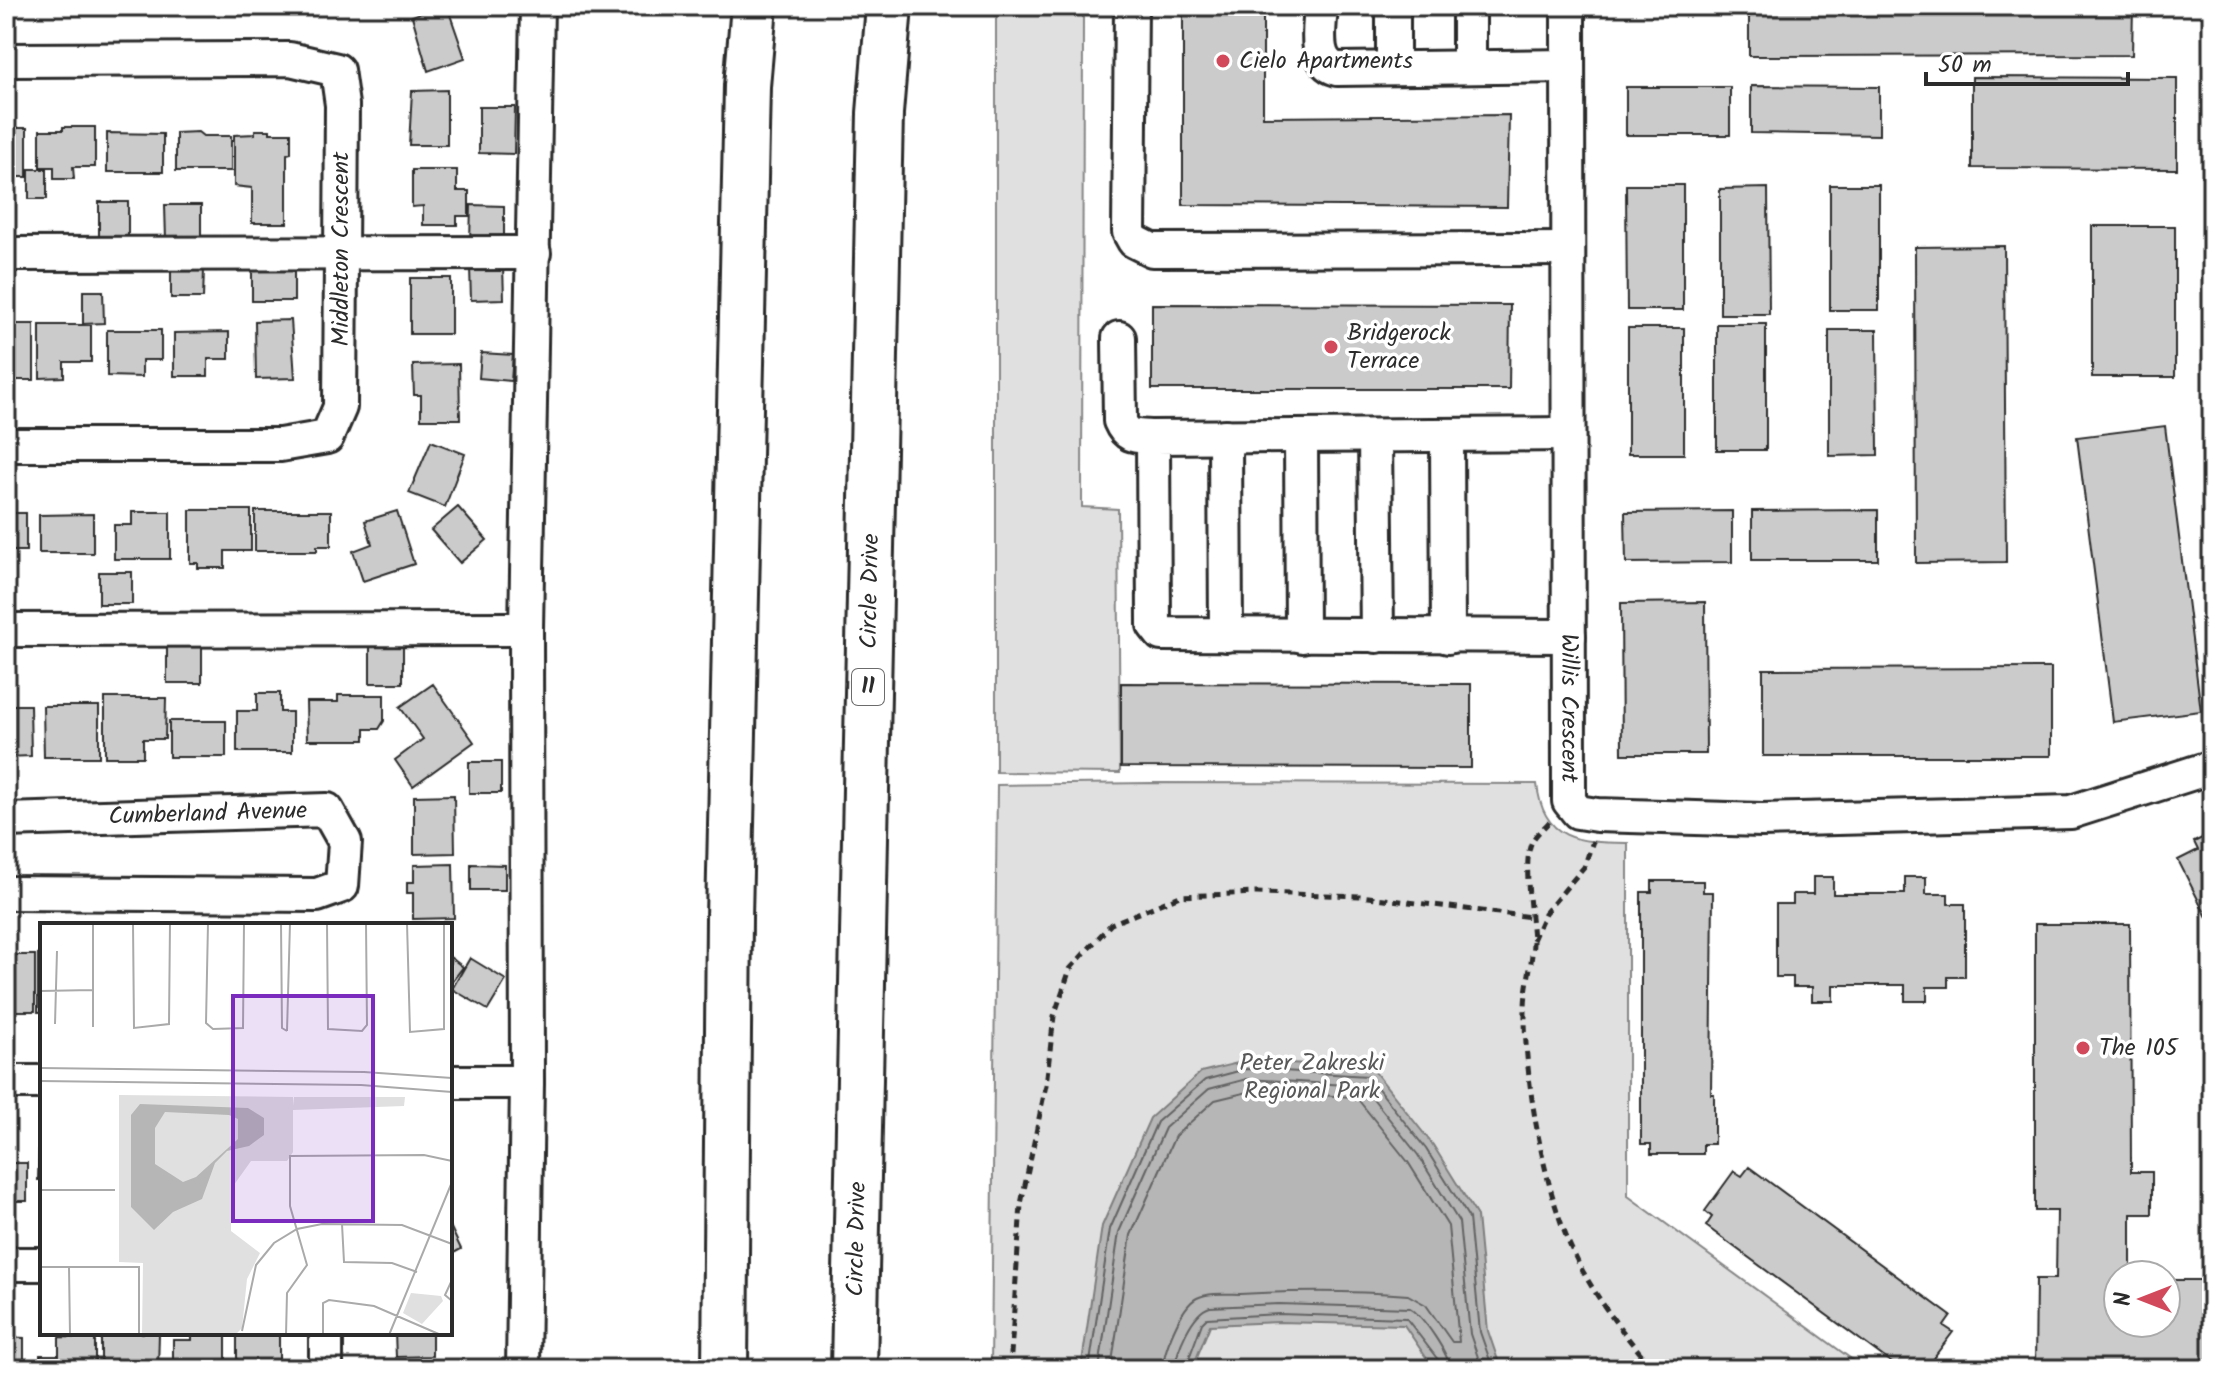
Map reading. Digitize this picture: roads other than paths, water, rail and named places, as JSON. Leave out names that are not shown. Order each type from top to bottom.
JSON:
[{"type":"highway","points":[[725,1369],[730,902],[747,86],[754,6]]},
{"type":"highway","name":"Circle Drive","points":[[854,1369],[880,113],[889,6]]},
{"type":"street","points":[[523,1369],[527,1082],[526,629],[537,6]]},
{"type":"street","points":[[1131,6],[1129,232],[1142,247],[1152,250],[1568,249]]},
{"type":"street","points":[[1321,6],[1320,56],[1328,67],[1568,66]]},
{"type":"street","points":[[1393,6],[1393,68]]},
{"type":"street","points":[[1469,6],[1469,67]]},
{"type":"street","name":"Willis Crescent","points":[[1568,6],[1569,801],[1578,812],[1755,820],[2071,812],[2212,767]]},
{"type":"street","name":"Middleton Crescent","points":[[6,60],[290,59],[337,70],[342,105],[340,407],[327,437],[280,445],[6,445]]},
{"type":"street","points":[[6,254],[534,253]]},
{"type":"street","points":[[1119,338],[1120,421],[1124,431],[1131,436],[1568,434]]},
{"type":"street","points":[[1447,435],[1448,637]]},
{"type":"street","points":[[1225,436],[1226,635]]},
{"type":"street","points":[[1301,436],[1302,636]]},
{"type":"street","points":[[1375,436],[1377,636]]},
{"type":"street","points":[[1153,437],[1154,625],[1156,630],[1166,635],[1569,636]]},
{"type":"street","points":[[6,630],[526,629]]},
{"type":"street","name":"Cumberland Avenue","points":[[6,820],[327,810],[345,842],[342,886],[317,895],[6,893]]},
{"type":"street","points":[[6,1082],[40,1082]]},
{"type":"street","points":[[452,1082],[527,1082]]},
{"type":"street","points":[[6,1264],[40,1264]]},
{"type":"street","points":[[326,1335],[326,1369]]},
{"type":"water","points":[[1246,1061],[1371,1067],[1433,1145],[1477,1216],[1488,1331],[1501,1369],[1434,1369],[1404,1325],[1279,1322],[1210,1325],[1192,1369],[1081,1369],[1102,1226],[1150,1118],[1201,1072]]},
{"type":"place","name":"Cielo Apartments","points":[[1223,61]]},
{"type":"place","name":"Bridgerock Terrace","points":[[1331,347]]},
{"type":"place","name":"The 105","points":[[2083,1048]]},
{"type":"park label","name":"Peter Zakreski Regional Park","points":[[1312,1077]]}]
